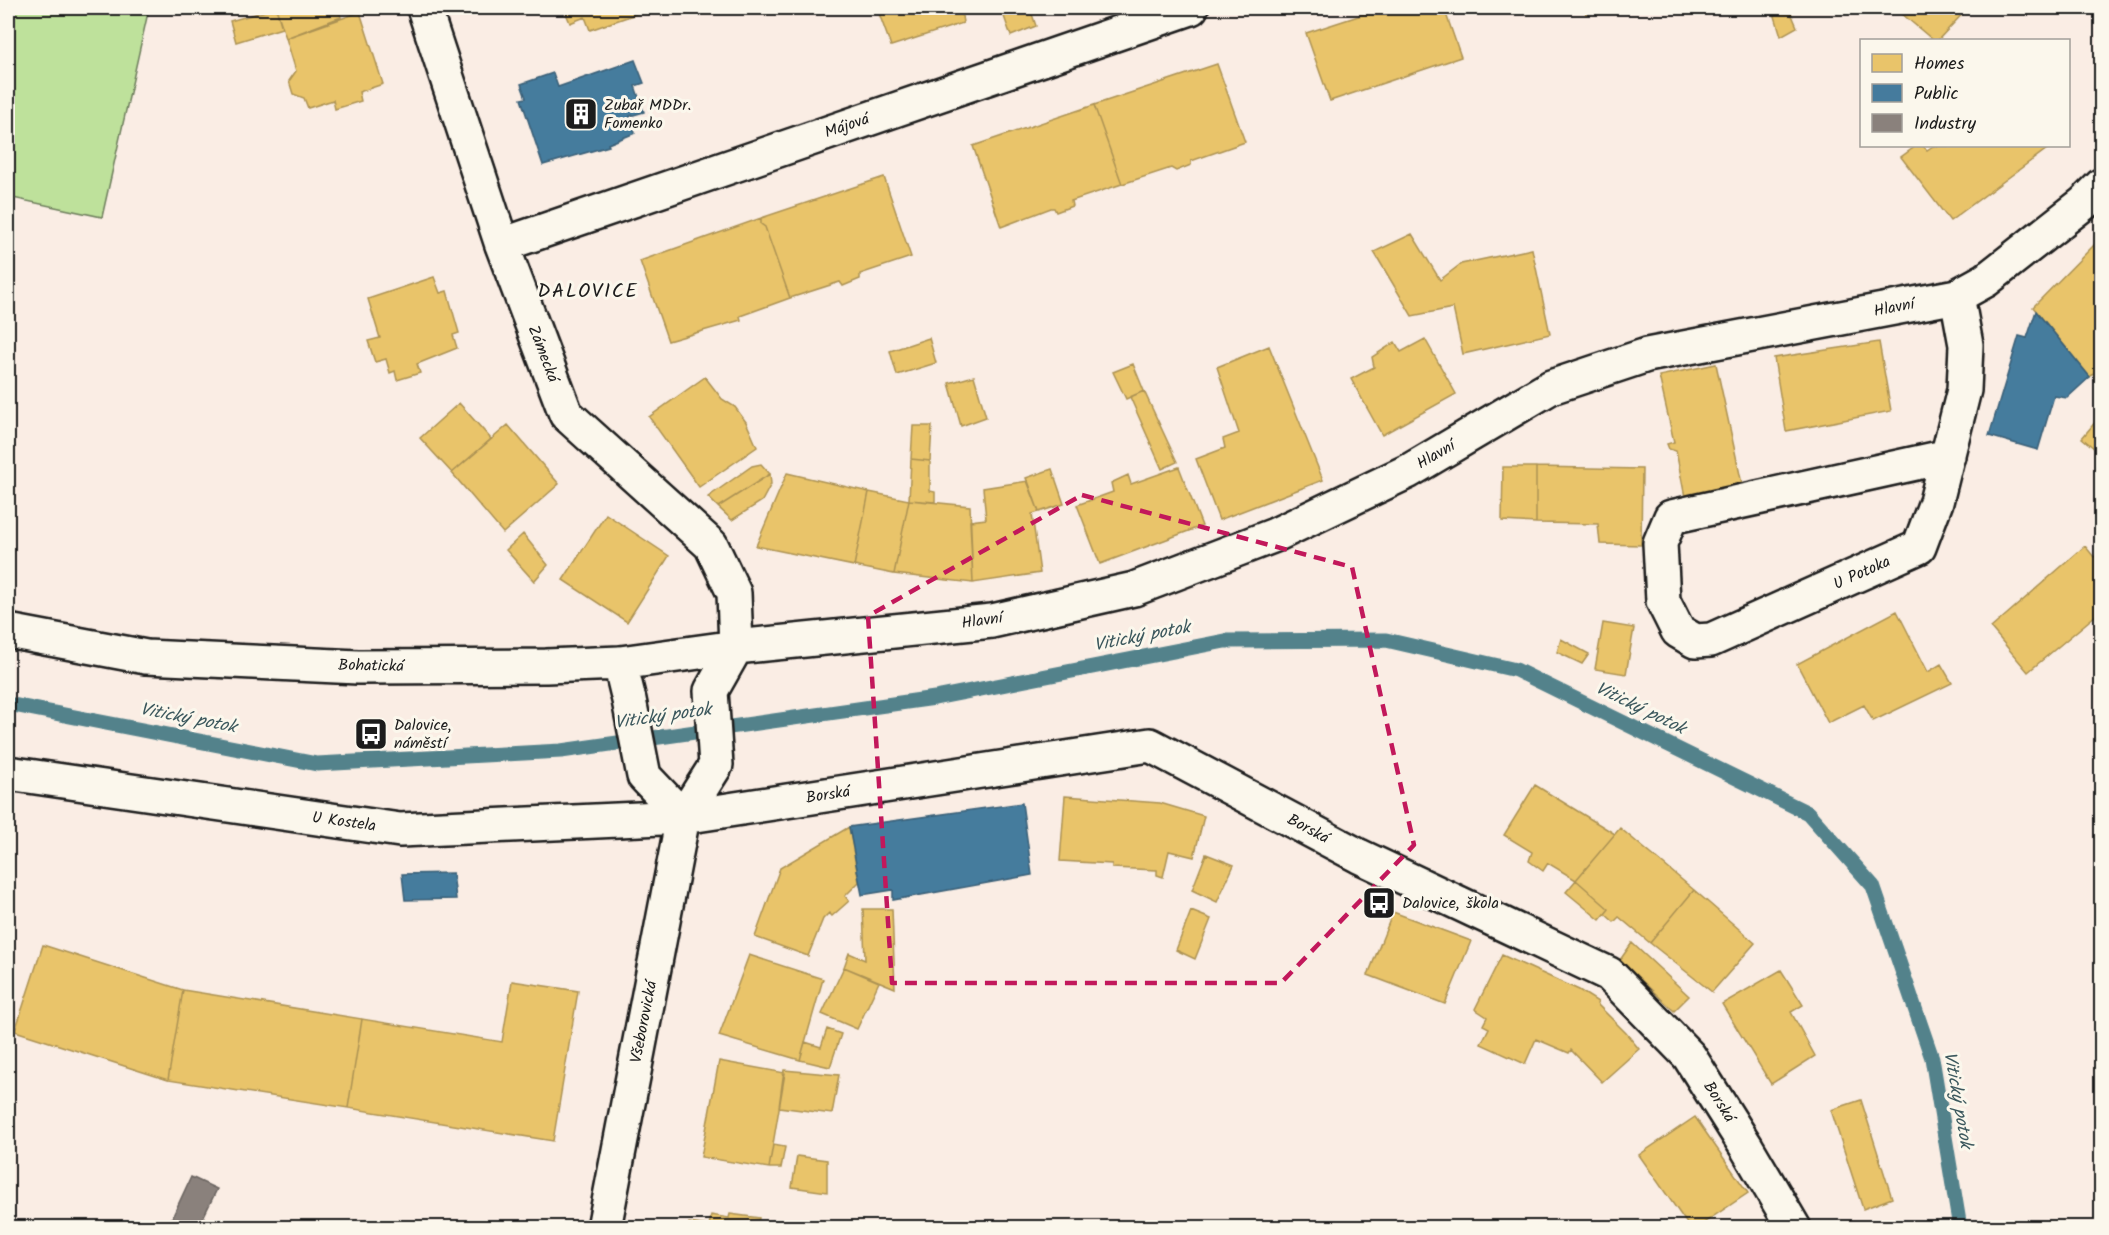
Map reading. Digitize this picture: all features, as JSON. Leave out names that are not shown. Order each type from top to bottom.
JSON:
[{"type":"street","name":"Zámecká","points":[[424,8],[502,245],[566,414],[711,545],[734,592],[736,647]]},
{"type":"street","name":"Májová","points":[[502,245],[1191,8]]},
{"type":"street","name":"Hlavní","points":[[736,647],[992,621],[1134,590],[1275,535],[1409,471],[1551,387],[1647,355],[1957,296],[1986,280],[2084,203],[2102,185]]},
{"type":"street","name":"U Potoka","points":[[1948,456],[1671,517],[1660,543],[1663,601],[1678,631],[1695,641],[1711,640],[1919,547],[1936,502],[1948,456],[1964,390],[1966,345],[1957,296]]},
{"type":"street","name":"Bohatická","points":[[8,631],[146,657],[358,667],[546,666],[620,663],[736,647]]},
{"type":"street","points":[[620,663],[644,776],[683,817],[716,765],[711,691],[736,647]]},
{"type":"street","name":"Borská","points":[[683,817],[1150,745],[1359,856],[1609,974],[1689,1056],[1748,1148],[1794,1227]]},
{"type":"street","name":"U Kostela","points":[[8,773],[400,830],[683,817]]},
{"type":"street","name":"Všeborovická","points":[[604,1227],[683,817]]},
{"type":"highlighted area","points":[[1082,495],[1352,567],[1414,845],[1281,983],[892,983],[868,616]]},
{"type":"green space","points":[[8,8],[149,8],[102,217],[8,197]]},
{"type":"building: Homes","points":[[276,8],[282,28],[236,42],[230,21]]},
{"type":"building: Homes","points":[[276,8],[338,8],[341,17],[286,38]]},
{"type":"building: Homes","points":[[564,8],[653,8],[590,30],[585,17],[570,23]]},
{"type":"building: Homes","points":[[877,8],[961,8],[963,23],[891,46]]},
{"type":"building: Homes","points":[[1001,8],[1030,8],[1036,26],[1011,36]]},
{"type":"building: Homes","points":[[1383,8],[1444,8],[1461,57],[1330,101],[1306,33]]},
{"type":"building: Homes","points":[[1584,8],[1604,8],[1586,14]]},
{"type":"building: Homes","points":[[1789,8],[1797,27],[1781,36],[1774,13]]},
{"type":"building: Homes","points":[[1895,8],[1968,8],[1939,39],[1932,39]]},
{"type":"building: Homes","points":[[360,12],[383,84],[359,92],[361,101],[335,109],[333,100],[308,108],[304,98],[293,94],[289,81],[296,71],[286,38]]},
{"type":"building: Homes","points":[[1217,64],[1245,142],[1191,161],[1191,165],[1176,171],[1171,168],[1122,184],[1094,105]]},
{"type":"building: Homes","points":[[1094,105],[1122,184],[1071,201],[1072,206],[1056,212],[1054,208],[1051,208],[1001,227],[973,146]]},
{"type":"building: Homes","points":[[1915,147],[1924,147],[1927,150],[1932,147],[2050,147],[1950,221],[1901,157]]},
{"type":"building: Homes","points":[[884,177],[911,257],[860,274],[860,279],[843,286],[840,282],[790,298],[765,227],[761,224],[761,218]]},
{"type":"building: Homes","points":[[761,218],[761,224],[765,227],[790,298],[740,316],[741,320],[668,341],[640,261]]},
{"type":"building: Homes","points":[[1412,234],[1440,280],[1461,264],[1532,249],[1550,334],[1463,354],[1453,308],[1412,316],[1374,252]]},
{"type":"building: Homes","points":[[2098,241],[2102,245],[2102,366],[2090,377],[2033,307]]},
{"type":"building: Homes","points":[[434,277],[440,293],[447,291],[459,333],[453,335],[457,348],[417,364],[420,373],[397,380],[395,371],[390,373],[386,359],[375,362],[368,341],[380,338],[368,299]]},
{"type":"building: Homes","points":[[929,338],[936,363],[897,375],[890,351]]},
{"type":"building: Homes","points":[[1425,339],[1456,394],[1382,435],[1351,379],[1374,367],[1372,357],[1395,342],[1401,352]]},
{"type":"building: Homes","points":[[1879,342],[1891,411],[1786,431],[1774,358]]},
{"type":"building: Homes","points":[[1269,346],[1323,480],[1219,520],[1196,459],[1225,448],[1223,439],[1239,433],[1217,367]]},
{"type":"building: Homes","points":[[1133,364],[1144,391],[1126,399],[1113,372]]},
{"type":"building: Homes","points":[[1716,364],[1742,484],[1685,497],[1676,451],[1669,449],[1667,444],[1674,442],[1659,376]]},
{"type":"building: Homes","points":[[974,376],[986,417],[961,426],[949,383]]},
{"type":"building: Homes","points":[[705,377],[722,399],[735,407],[746,422],[757,447],[699,487],[649,417]]},
{"type":"building: Homes","points":[[1144,391],[1177,462],[1162,469],[1130,397]]},
{"type":"building: Homes","points":[[459,403],[491,439],[452,473],[420,438]]},
{"type":"building: Homes","points":[[2102,414],[2102,455],[2082,438]]},
{"type":"building: Homes","points":[[508,425],[559,484],[503,533],[452,473]]},
{"type":"building: Homes","points":[[913,426],[932,426],[930,461],[911,459]]},
{"type":"building: Homes","points":[[911,459],[930,461],[930,491],[935,492],[935,502],[909,500]]},
{"type":"building: Homes","points":[[761,464],[770,474],[718,507],[708,497],[752,466]]},
{"type":"building: Homes","points":[[1179,467],[1202,526],[1100,564],[1077,505],[1113,492],[1111,483],[1128,475],[1131,484]]},
{"type":"building: Homes","points":[[1503,467],[1536,467],[1536,523],[1502,521]]},
{"type":"building: Homes","points":[[1536,467],[1642,469],[1641,545],[1600,544],[1598,524],[1536,523]]},
{"type":"building: Homes","points":[[1052,469],[1064,504],[1039,512],[1026,478]]},
{"type":"building: Homes","points":[[787,473],[869,492],[854,566],[756,546]]},
{"type":"building: Homes","points":[[770,474],[771,484],[762,501],[732,520],[718,507]]},
{"type":"building: Homes","points":[[1028,481],[1039,512],[1032,514],[1040,573],[973,583],[970,521],[986,519],[983,488]]},
{"type":"building: Homes","points":[[869,492],[909,500],[894,574],[854,566]]},
{"type":"building: Homes","points":[[909,500],[970,506],[973,583],[894,574]]},
{"type":"building: Homes","points":[[606,514],[669,556],[627,622],[563,580]]},
{"type":"building: Homes","points":[[523,534],[548,565],[534,581],[506,550]]},
{"type":"building: Homes","points":[[2085,546],[2094,557],[2102,551],[2102,610],[2028,672],[1991,628]]},
{"type":"building: Homes","points":[[1897,611],[1928,672],[1941,664],[1952,683],[1873,721],[1864,705],[1828,723],[1797,664]]},
{"type":"building: Homes","points":[[1603,623],[1634,628],[1626,674],[1595,669]]},
{"type":"building: Homes","points":[[1561,639],[1589,654],[1582,664],[1557,652]]},
{"type":"building: Homes","points":[[1535,785],[1615,834],[1576,880],[1548,863],[1543,871],[1529,861],[1532,852],[1504,835]]},
{"type":"building: Homes","points":[[1065,796],[1160,803],[1204,816],[1194,857],[1169,851],[1163,877],[1157,875],[1157,870],[1112,868],[1112,864],[1060,861]]},
{"type":"building: Homes","points":[[849,827],[859,882],[845,896],[849,901],[832,916],[829,913],[823,919],[808,956],[755,937],[780,868]]},
{"type":"building: Homes","points":[[1620,828],[1694,890],[1650,943],[1619,917],[1614,922],[1605,914],[1609,909],[1576,880]]},
{"type":"building: Homes","points":[[1206,854],[1234,865],[1217,902],[1192,890]]},
{"type":"building: Homes","points":[[1576,880],[1609,909],[1600,920],[1566,892]]},
{"type":"building: Homes","points":[[1694,890],[1755,943],[1712,992],[1650,943]]},
{"type":"building: Homes","points":[[863,909],[892,909],[895,988],[844,967],[849,953],[865,960]]},
{"type":"building: Homes","points":[[1191,911],[1211,919],[1195,959],[1176,950]]},
{"type":"building: Homes","points":[[1393,912],[1471,941],[1445,1004],[1368,975]]},
{"type":"building: Homes","points":[[1632,943],[1689,996],[1674,1011],[1620,960]]},
{"type":"building: Homes","points":[[43,945],[183,990],[168,1080],[15,1031]]},
{"type":"building: Homes","points":[[749,955],[823,979],[800,1060],[719,1036]]},
{"type":"building: Homes","points":[[1502,955],[1579,990],[1598,1002],[1597,1004],[1639,1049],[1602,1082],[1571,1050],[1569,1053],[1536,1039],[1525,1064],[1481,1044],[1489,1028],[1483,1025],[1487,1017],[1475,1009]]},
{"type":"building: Homes","points":[[844,967],[879,982],[857,1029],[822,1014]]},
{"type":"building: Homes","points":[[1781,970],[1803,1005],[1791,1012],[1815,1056],[1771,1084],[1722,1004]]},
{"type":"building: Homes","points":[[512,981],[578,991],[553,1141],[348,1108],[362,1019],[502,1042]]},
{"type":"building: Homes","points":[[183,990],[362,1019],[348,1108],[168,1080]]},
{"type":"building: Homes","points":[[827,1029],[841,1034],[830,1067],[800,1060],[805,1042],[821,1047]]},
{"type":"building: Homes","points":[[719,1061],[785,1073],[769,1168],[701,1157]]},
{"type":"building: Homes","points":[[784,1070],[839,1075],[832,1114],[779,1107]]},
{"type":"building: Homes","points":[[1861,1100],[1892,1198],[1863,1209],[1831,1110]]},
{"type":"building: Homes","points":[[1695,1117],[1748,1193],[1696,1228],[1690,1228],[1639,1155]]},
{"type":"building: Homes","points":[[773,1145],[785,1147],[781,1168],[769,1168]]},
{"type":"building: Homes","points":[[797,1156],[827,1160],[827,1192],[792,1187]]},
{"type":"building: Homes","points":[[730,1214],[759,1218],[757,1228],[688,1228],[689,1223],[709,1226],[711,1215],[729,1218]]},
{"type":"building: Public","name":"Zubař MDDr. Fomenko","points":[[635,60],[644,83],[635,86],[644,112],[630,116],[635,133],[608,144],[609,146],[543,165],[521,99],[526,98],[521,84],[553,73],[558,87]]},
{"type":"building: Public","points":[[2036,311],[2090,377],[2067,398],[2054,396],[2038,450],[1989,436],[2019,336],[2027,338]]},
{"type":"building: Public","points":[[1022,803],[1032,875],[893,900],[893,890],[862,895],[849,827]]},
{"type":"building: Public","points":[[453,873],[456,899],[405,900],[402,874]]},
{"type":"building: Industry","points":[[191,1177],[217,1189],[198,1228],[191,1228],[172,1218]]},
{"type":"waterway","name":"Vitický potok","points":[[8,704],[317,764],[561,751],[935,698],[1225,641],[1386,640],[1516,670],[1808,813],[1873,886],[1932,1058],[1960,1228]]},
{"type":"place","name":"Zubař MDDr. Fomenko","points":[[581,114]]},
{"type":"place","name":"Dalovice, náměstí","points":[[371,734]]},
{"type":"place","name":"Dalovice, škola","points":[[1379,903]]},
{"type":"district","name":"DALOVICE","points":[[588,292]]}]
